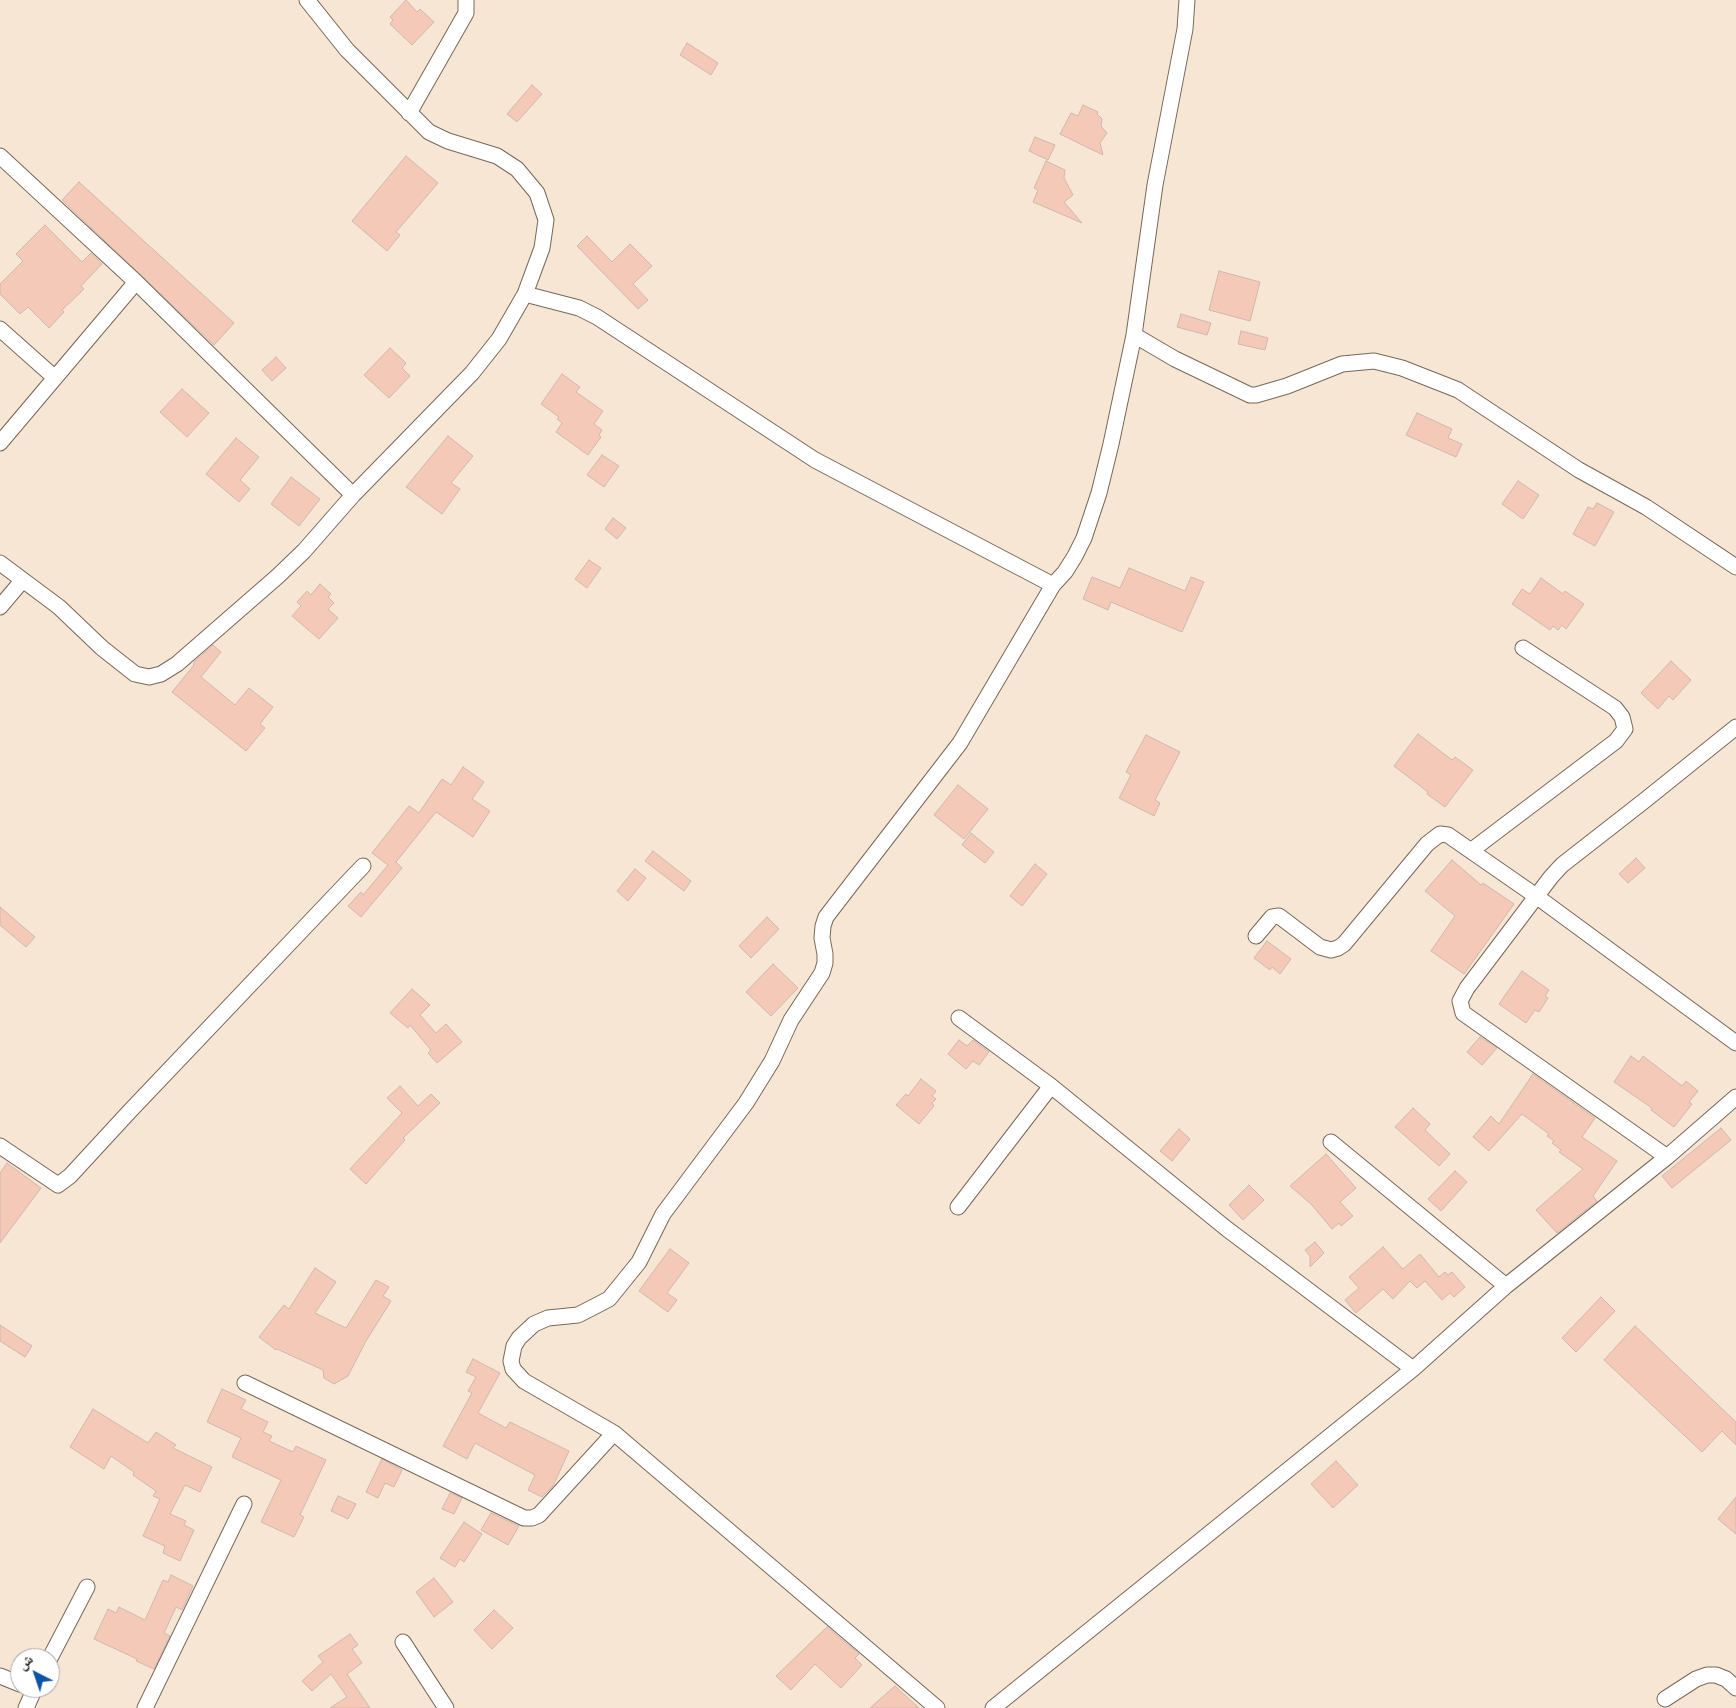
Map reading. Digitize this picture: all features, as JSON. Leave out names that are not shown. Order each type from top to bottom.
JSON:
[{"type":"street","points":[[0,563],[59,607],[102,648],[135,674],[149,677],[161,674],[177,664],[304,551],[353,495],[472,372],[499,339],[525,294],[542,248],[546,220],[537,193],[517,169],[496,156],[448,141],[429,132],[347,50],[306,0]]},
{"type":"street","points":[[408,113],[466,13],[466,0]]},
{"type":"street","points":[[937,1708],[614,1433],[524,1381],[513,1369],[511,1360],[514,1346],[519,1338],[534,1324],[548,1318],[578,1315],[609,1300],[639,1262],[663,1214],[746,1103],[772,1060],[790,1020],[822,973],[825,954],[822,938],[826,917],[960,743],[1053,585],[1065,572],[1084,538],[1099,493],[1112,444],[1134,335],[1155,185],[1185,29],[1187,0]]},
{"type":"street","points":[[1,160],[136,282],[353,495]]},
{"type":"street","points":[[0,443],[136,282]]},
{"type":"street","points":[[525,294],[578,308],[597,317],[816,460],[1053,585]]},
{"type":"street","points":[[0,329],[54,377]]},
{"type":"street","points":[[1134,335],[1175,359],[1250,395],[1287,386],[1349,363],[1374,361],[1402,368],[1458,390],[1579,470],[1646,507],[1736,567]]},
{"type":"street","points":[[0,607],[22,580]]},
{"type":"street","points":[[1472,850],[1616,741],[1625,729],[1622,717],[1615,708],[1523,648]]},
{"type":"street","points":[[1667,1156],[1463,1013],[1460,1008],[1460,1001],[1462,995],[1550,877],[1562,865],[1644,802],[1736,726]]},
{"type":"street","points":[[1256,936],[1272,917],[1279,916],[1320,947],[1332,950],[1338,948],[1344,944],[1435,837],[1440,834],[1448,835],[1536,896],[1736,1043]]},
{"type":"street","points":[[0,1146],[58,1185],[70,1176],[363,866]]},
{"type":"street","points":[[959,1018],[1051,1086],[1227,1230],[1413,1369]]},
{"type":"street","points":[[958,1206],[1051,1086]]},
{"type":"street","points":[[993,1708],[1413,1369],[1506,1286],[1736,1098]]},
{"type":"street","points":[[1331,1142],[1506,1286]]},
{"type":"street","points":[[245,1383],[524,1518],[532,1518],[539,1515],[614,1433]]},
{"type":"street","points":[[145,1708],[244,1504]]},
{"type":"street","points":[[55,1648],[87,1586]]},
{"type":"street","points":[[403,1642],[446,1708]]},
{"type":"street","points":[[1665,1699],[1696,1679],[1707,1675],[1716,1675],[1726,1679],[1736,1688]]},
{"type":"building","points":[[406,0],[417,12],[420,9],[434,22],[412,45],[390,24],[393,20],[390,17]]},
{"type":"building","points":[[687,43],[718,63],[711,75],[680,55]]},
{"type":"building","points":[[532,85],[542,94],[517,122],[507,114]]},
{"type":"building","points":[[1083,105],[1098,112],[1097,114],[1102,119],[1101,126],[1107,133],[1100,143],[1103,155],[1060,134],[1071,113],[1078,116]]},
{"type":"building","points":[[1035,137],[1055,145],[1048,160],[1029,151]]},
{"type":"building","points":[[406,156],[438,183],[396,232],[400,235],[387,251],[352,221]]},
{"type":"building","points":[[1046,161],[1065,170],[1064,178],[1073,195],[1064,202],[1082,223],[1033,202],[1038,190],[1034,188]]},
{"type":"building","points":[[79,182],[234,323],[214,345],[62,200]]},
{"type":"building","points":[[45,225],[82,262],[91,253],[102,264],[81,286],[84,289],[62,310],[64,312],[49,328],[28,307],[20,314],[0,294],[0,284],[23,261],[16,254]]},
{"type":"building","points":[[587,236],[612,262],[630,244],[652,266],[633,284],[648,300],[638,309],[577,246]]},
{"type":"building","points":[[1219,271],[1260,282],[1250,321],[1209,310]]},
{"type":"building","points":[[1181,314],[1211,323],[1207,335],[1177,327]]},
{"type":"building","points":[[1241,331],[1268,338],[1265,350],[1238,344]]},
{"type":"building","points":[[390,348],[406,363],[402,368],[410,376],[389,398],[364,375]]},
{"type":"building","points":[[276,357],[286,368],[272,381],[262,370]]},
{"type":"building","points":[[562,374],[580,387],[576,392],[603,411],[594,424],[602,430],[599,435],[601,437],[588,455],[556,432],[562,423],[557,419],[559,417],[541,404]]},
{"type":"building","points":[[182,389],[209,413],[187,437],[160,412]]},
{"type":"building","points":[[1417,413],[1452,429],[1448,438],[1462,444],[1456,457],[1406,435]]},
{"type":"building","points":[[448,436],[473,456],[451,483],[460,489],[442,514],[406,487]]},
{"type":"building","points":[[236,438],[259,457],[240,480],[250,489],[239,502],[206,474]]},
{"type":"building","points":[[602,455],[619,466],[604,487],[587,475]]},
{"type":"building","points":[[291,477],[320,499],[299,526],[271,504]]},
{"type":"building","points":[[1518,481],[1539,495],[1523,519],[1502,504]]},
{"type":"building","points":[[1597,503],[1614,512],[1595,546],[1573,534],[1588,507],[1593,509]]},
{"type":"building","points":[[613,518],[626,528],[617,539],[605,529]]},
{"type":"building","points":[[589,560],[601,568],[587,588],[575,579]]},
{"type":"building","points":[[1129,568],[1185,591],[1191,577],[1204,582],[1182,632],[1111,602],[1108,610],[1083,599],[1092,577],[1120,588]]},
{"type":"building","points":[[1541,578],[1563,594],[1565,591],[1584,604],[1566,629],[1562,625],[1558,630],[1553,626],[1550,630],[1512,604],[1522,589],[1530,594]]},
{"type":"building","points":[[320,584],[331,594],[328,597],[334,603],[328,609],[338,618],[319,639],[292,616],[301,606],[297,602],[307,591],[311,595]]},
{"type":"building","points":[[213,645],[221,652],[201,677],[235,705],[249,688],[273,707],[260,724],[265,728],[246,751],[172,692],[194,665],[195,661]]},
{"type":"building","points":[[1671,661],[1691,680],[1673,700],[1669,696],[1658,709],[1641,693]]},
{"type":"building","points":[[1418,734],[1452,760],[1455,757],[1473,770],[1445,807],[1394,766]]},
{"type":"building","points":[[1146,735],[1180,752],[1155,800],[1160,803],[1154,816],[1119,798],[1131,775],[1126,772]]},
{"type":"building","points":[[463,767],[484,782],[472,799],[490,811],[473,837],[436,812],[396,862],[402,868],[361,917],[348,906],[361,892],[363,895],[388,865],[372,853],[409,806],[419,813],[442,779],[451,785]]},
{"type":"building","points":[[958,785],[988,809],[964,839],[934,815]]},
{"type":"building","points":[[971,833],[994,852],[985,863],[962,845]]},
{"type":"building","points":[[653,851],[691,881],[684,891],[645,861]]},
{"type":"building","points":[[1636,858],[1645,868],[1628,883],[1619,874]]},
{"type":"building","points":[[1452,860],[1481,885],[1483,883],[1514,904],[1464,974],[1431,951],[1455,916],[1425,891]]},
{"type":"building","points":[[1035,864],[1047,874],[1022,906],[1010,896]]},
{"type":"building","points":[[635,869],[646,878],[628,901],[617,891]]},
{"type":"building","points":[[0,907],[35,937],[26,947],[0,925]]},
{"type":"building","points":[[767,917],[779,929],[751,958],[739,946]]},
{"type":"building","points":[[1267,941],[1291,959],[1280,974],[1272,967],[1270,970],[1254,958]]},
{"type":"building","points":[[773,964],[798,988],[771,1016],[746,992]]},
{"type":"building","points":[[1522,971],[1549,990],[1545,996],[1548,998],[1539,1012],[1535,1010],[1526,1023],[1499,1004]]},
{"type":"building","points":[[412,989],[430,1005],[420,1015],[436,1033],[446,1024],[462,1042],[437,1063],[428,1053],[431,1050],[410,1025],[408,1028],[390,1013]]},
{"type":"building","points":[[1480,1037],[1497,1048],[1482,1065],[1467,1052]]},
{"type":"building","points":[[959,1040],[967,1046],[973,1040],[989,1052],[979,1065],[973,1061],[966,1069],[948,1054]]},
{"type":"building","points":[[1631,1056],[1639,1062],[1643,1056],[1682,1086],[1686,1081],[1698,1091],[1689,1102],[1692,1104],[1674,1127],[1651,1110],[1652,1108],[1614,1082]]},
{"type":"building","points":[[1533,1074],[1595,1118],[1582,1137],[1617,1161],[1593,1196],[1597,1201],[1557,1233],[1536,1210],[1583,1169],[1559,1152],[1561,1150],[1547,1136],[1549,1134],[1522,1114],[1489,1151],[1473,1137],[1491,1116],[1499,1124]]},
{"type":"building","points":[[921,1079],[936,1091],[932,1096],[936,1099],[932,1103],[934,1106],[919,1124],[896,1105],[906,1094],[908,1096]]},
{"type":"building","points":[[400,1086],[418,1106],[431,1094],[440,1103],[403,1138],[405,1140],[366,1184],[350,1169],[402,1113],[387,1098]]},
{"type":"building","points":[[1413,1108],[1430,1124],[1425,1130],[1450,1154],[1439,1166],[1395,1127]]},
{"type":"building","points":[[1721,1128],[1731,1140],[1672,1188],[1662,1176]]},
{"type":"building","points":[[1179,1129],[1190,1139],[1172,1161],[1160,1151]]},
{"type":"building","points":[[1326,1154],[1356,1188],[1340,1202],[1353,1216],[1341,1226],[1339,1223],[1332,1229],[1311,1204],[1290,1186]]},
{"type":"building","points":[[7,1163],[41,1188],[0,1243],[0,1173]]},
{"type":"building","points":[[1455,1171],[1467,1182],[1441,1211],[1428,1199]]},
{"type":"building","points":[[1249,1185],[1264,1200],[1243,1220],[1229,1205]]},
{"type":"building","points":[[1315,1242],[1324,1253],[1310,1267],[1310,1256],[1305,1250]]},
{"type":"building","points":[[1383,1247],[1403,1269],[1420,1254],[1439,1277],[1445,1272],[1448,1275],[1452,1272],[1465,1287],[1454,1297],[1450,1293],[1442,1300],[1425,1281],[1417,1288],[1410,1281],[1393,1299],[1383,1289],[1356,1313],[1345,1300],[1359,1288],[1349,1277]]},
{"type":"building","points":[[670,1249],[689,1263],[667,1293],[677,1300],[668,1312],[639,1291]]},
{"type":"building","points":[[315,1268],[336,1282],[315,1313],[346,1328],[376,1280],[389,1287],[383,1296],[391,1301],[366,1341],[348,1376],[334,1384],[324,1378],[323,1370],[276,1350],[259,1337],[284,1305],[289,1309]]},
{"type":"building","points":[[1601,1297],[1615,1311],[1576,1352],[1562,1338]]},
{"type":"building","points":[[0,1325],[32,1346],[25,1357],[0,1341]]},
{"type":"building","points":[[1635,1326],[1736,1422],[1736,1445],[1722,1431],[1702,1452],[1604,1360]]},
{"type":"building","points":[[473,1359],[500,1373],[478,1413],[506,1428],[510,1422],[569,1451],[553,1486],[542,1497],[528,1490],[535,1475],[475,1443],[467,1459],[443,1446],[472,1393],[468,1391],[476,1377],[466,1372]]},
{"type":"building","points":[[222,1389],[246,1400],[241,1409],[268,1422],[263,1432],[272,1436],[269,1441],[293,1452],[296,1446],[326,1460],[300,1515],[304,1517],[294,1537],[261,1522],[281,1480],[232,1457],[241,1438],[207,1422]]},
{"type":"building","points":[[93,1409],[148,1443],[156,1432],[176,1445],[173,1448],[212,1467],[200,1492],[185,1485],[170,1514],[186,1521],[184,1525],[194,1530],[180,1561],[163,1553],[165,1546],[143,1536],[160,1499],[153,1496],[156,1491],[111,1456],[104,1469],[70,1447]]},
{"type":"building","points":[[382,1459],[402,1470],[394,1487],[385,1483],[378,1498],[366,1492]]},
{"type":"building","points":[[1336,1461],[1358,1485],[1333,1508],[1311,1484]]},
{"type":"building","points":[[450,1493],[462,1498],[454,1514],[442,1509]]},
{"type":"building","points":[[338,1496],[356,1504],[348,1519],[331,1511]]},
{"type":"building","points":[[1736,1497],[1736,1534],[1718,1519]]},
{"type":"building","points":[[491,1513],[519,1526],[508,1545],[481,1530]]},
{"type":"building","points":[[464,1522],[482,1534],[464,1562],[460,1559],[455,1567],[440,1558]]},
{"type":"building","points":[[171,1575],[193,1586],[182,1610],[176,1607],[164,1633],[170,1636],[154,1669],[94,1639],[108,1609],[116,1613],[119,1607],[145,1620],[163,1580],[168,1582]]},
{"type":"building","points":[[434,1578],[453,1602],[434,1617],[416,1592]]},
{"type":"building","points":[[494,1610],[513,1628],[492,1649],[474,1630]]},
{"type":"building","points":[[827,1627],[859,1654],[855,1658],[862,1665],[841,1688],[815,1664],[791,1690],[776,1676]]},
{"type":"building","points":[[350,1634],[358,1645],[352,1649],[362,1663],[347,1674],[370,1708],[330,1708],[347,1697],[331,1674],[312,1691],[302,1681],[323,1662],[318,1656]]},
{"type":"building","points":[[895,1686],[919,1708],[870,1708]]}]
